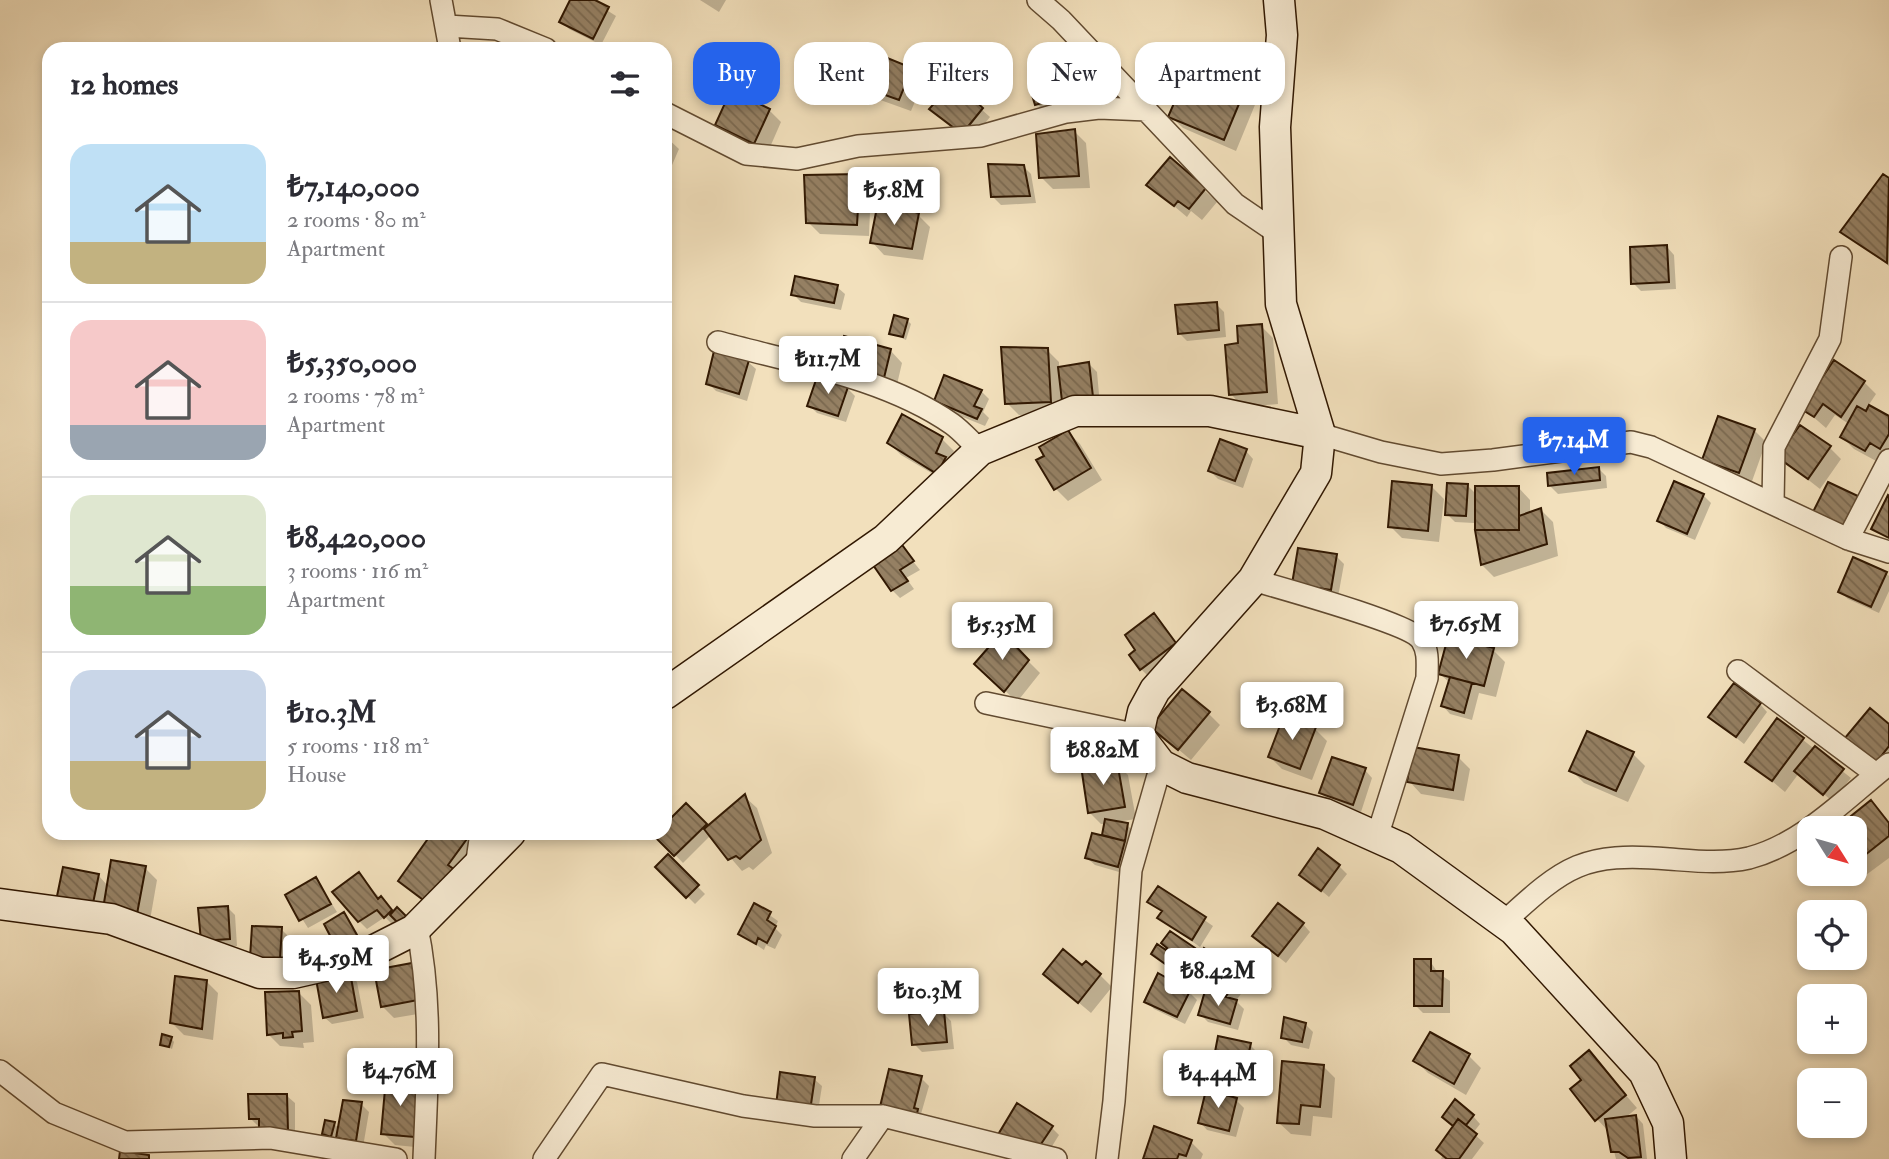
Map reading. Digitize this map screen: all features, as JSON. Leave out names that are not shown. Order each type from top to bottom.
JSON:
[{"type":"street","points":[[440,0],[449,42]]},
{"type":"street","points":[[1038,0],[1235,204],[1279,234]]},
{"type":"street","points":[[1138,735],[1143,712],[1155,690],[1253,580],[1316,473],[1320,434],[1281,304],[1275,127],[1282,35],[1279,0]]},
{"type":"street","points":[[447,26],[497,29],[529,42]]},
{"type":"street","points":[[672,117],[746,154],[796,159],[869,145],[981,136],[1066,112],[1099,108],[1147,110]]},
{"type":"street","points":[[1773,503],[1774,447],[1830,339],[1841,257]]},
{"type":"street","points":[[718,342],[890,393],[954,425],[980,450]]},
{"type":"street","points":[[672,689],[886,539],[980,450],[1076,411],[1210,411],[1320,434],[1381,452],[1441,464],[1631,442],[1651,447],[1848,539],[1889,552]]},
{"type":"street","points":[[1848,539],[1889,460]]},
{"type":"street","points":[[1253,580],[1398,626],[1421,638],[1427,654],[1427,678],[1377,837]]},
{"type":"street","points":[[1504,922],[1564,872],[1588,861],[1623,855],[1715,863],[1748,858],[1773,849],[1799,836],[1883,769],[1738,671]]},
{"type":"street","points":[[986,703],[1138,735],[1161,765],[1187,778],[1325,814],[1401,848],[1504,922],[1644,1072],[1668,1123],[1671,1159]]},
{"type":"street","points":[[1107,1159],[1114,1101],[1131,870],[1161,765]]},
{"type":"street","points":[[476,867],[480,840]]},
{"type":"street","points":[[0,904],[111,919],[260,973],[293,973],[359,958],[417,927],[503,840]]},
{"type":"street","points":[[417,927],[424,960],[429,1022],[425,1159]]},
{"type":"street","points":[[0,1071],[54,1113],[125,1142],[271,1138],[383,1158]]},
{"type":"street","points":[[544,1159],[602,1074],[743,1105],[815,1116],[883,1116],[1056,1159]]},
{"type":"street","points":[[853,1159],[883,1116]]},
{"type":"building","points":[[570,0],[595,0],[609,7],[593,39],[559,22]]},
{"type":"building","points":[[889,59],[903,64],[903,90],[899,100],[889,96]]},
{"type":"building","points":[[724,105],[762,105],[770,109],[754,144],[715,125]]},
{"type":"building","points":[[933,105],[980,105],[983,108],[962,134],[929,109]]},
{"type":"building","points":[[1173,105],[1239,105],[1224,140],[1168,117]]},
{"type":"building","points":[[1075,129],[1079,176],[1039,178],[1036,134]]},
{"type":"building","points":[[1170,157],[1206,188],[1189,209],[1178,201],[1174,206],[1146,185]]},
{"type":"building","points":[[988,164],[1024,165],[1030,196],[991,197]]},
{"type":"building","points":[[860,174],[857,225],[806,223],[804,175]]},
{"type":"building","points":[[1883,174],[1889,178],[1887,263],[1840,232]]},
{"type":"building","points":[[878,202],[919,213],[912,249],[870,243]]},
{"type":"building","points":[[1667,245],[1669,282],[1631,284],[1630,247]]},
{"type":"building","points":[[795,276],[838,285],[834,303],[791,295]]},
{"type":"building","points":[[1217,302],[1219,330],[1178,334],[1175,305]]},
{"type":"building","points":[[894,315],[908,319],[903,337],[889,334]]},
{"type":"building","points":[[1262,324],[1267,392],[1229,395],[1225,345],[1238,343],[1237,326]]},
{"type":"building","points":[[844,336],[891,349],[883,382],[835,366]]},
{"type":"building","points":[[1001,347],[1048,348],[1051,402],[1005,404]]},
{"type":"building","points":[[714,351],[749,360],[739,394],[706,384]]},
{"type":"building","points":[[1834,360],[1865,381],[1841,417],[1823,404],[1814,417],[1801,409]]},
{"type":"building","points":[[1089,362],[1093,397],[1062,401],[1058,367]]},
{"type":"building","points":[[944,375],[982,390],[974,406],[982,409],[977,419],[934,401]]},
{"type":"building","points":[[817,377],[848,387],[838,416],[807,406]]},
{"type":"building","points":[[1869,405],[1889,416],[1889,434],[1880,449],[1870,443],[1865,451],[1840,437],[1857,406],[1866,411]]},
{"type":"building","points":[[902,414],[943,437],[936,453],[946,457],[937,474],[887,443]]},
{"type":"building","points":[[1718,416],[1755,429],[1739,473],[1702,460]]},
{"type":"building","points":[[1800,425],[1831,446],[1808,479],[1777,457]]},
{"type":"building","points":[[1068,430],[1091,468],[1054,490],[1036,460],[1044,456],[1039,447]]},
{"type":"building","points":[[1220,439],[1247,449],[1235,481],[1208,471]]},
{"type":"building","points":[[1599,467],[1600,480],[1548,486],[1547,473]]},
{"type":"building","points":[[1392,481],[1432,485],[1428,531],[1388,527]]},
{"type":"building","points":[[1674,481],[1704,494],[1687,534],[1657,521]]},
{"type":"building","points":[[1828,482],[1860,497],[1846,527],[1813,512]]},
{"type":"building","points":[[1447,483],[1468,484],[1466,516],[1445,515]]},
{"type":"building","points":[[1475,486],[1519,486],[1519,530],[1475,530]]},
{"type":"building","points":[[1889,496],[1889,538],[1871,529]]},
{"type":"building","points":[[1541,508],[1547,544],[1481,565],[1475,530],[1519,530],[1519,516]]},
{"type":"building","points":[[900,542],[914,561],[900,570],[908,581],[891,591],[871,562]]},
{"type":"building","points":[[1298,548],[1337,554],[1331,590],[1292,584]]},
{"type":"building","points":[[1853,557],[1887,572],[1871,607],[1838,592]]},
{"type":"building","points":[[1154,613],[1176,643],[1140,670],[1129,655],[1135,650],[1125,635]]},
{"type":"building","points":[[1002,632],[1029,660],[1004,692],[974,664]]},
{"type":"building","points":[[1448,637],[1494,648],[1484,686],[1438,674]]},
{"type":"building","points":[[1450,677],[1472,683],[1464,713],[1441,706]]},
{"type":"building","points":[[1734,683],[1761,703],[1736,737],[1708,717]]},
{"type":"building","points":[[1182,689],[1210,712],[1178,750],[1150,727]]},
{"type":"building","points":[[1870,708],[1889,724],[1889,746],[1875,764],[1844,739]]},
{"type":"building","points":[[1284,715],[1316,727],[1300,769],[1268,757]]},
{"type":"building","points":[[1777,718],[1804,738],[1772,781],[1745,762]]},
{"type":"building","points":[[1587,731],[1634,752],[1616,791],[1569,771]]},
{"type":"building","points":[[1815,746],[1844,769],[1823,795],[1794,771]]},
{"type":"building","points":[[1413,747],[1459,755],[1453,790],[1407,782]]},
{"type":"building","points":[[1332,757],[1366,768],[1353,805],[1319,793]]},
{"type":"building","points":[[1117,761],[1125,807],[1088,813],[1081,766]]},
{"type":"building","points":[[745,794],[761,840],[740,859],[736,856],[728,860],[704,829]]},
{"type":"building","points":[[1871,800],[1889,823],[1889,836],[1867,853],[1867,816],[1851,816]]},
{"type":"building","points":[[686,803],[707,824],[674,856],[658,840],[672,840],[672,817]]},
{"type":"building","points":[[1105,819],[1128,823],[1125,841],[1102,835]]},
{"type":"building","points":[[1092,833],[1125,841],[1118,867],[1085,858]]},
{"type":"building","points":[[427,840],[466,840],[448,865],[455,870],[430,905],[398,881]]},
{"type":"building","points":[[1318,848],[1340,865],[1321,891],[1299,875]]},
{"type":"building","points":[[668,854],[699,885],[686,898],[655,867]]},
{"type":"building","points":[[111,860],[146,866],[137,914],[103,909]]},
{"type":"building","points":[[63,867],[99,874],[92,908],[56,901]]},
{"type":"building","points":[[359,872],[378,899],[381,896],[392,910],[384,918],[377,910],[358,922],[332,892]]},
{"type":"building","points":[[316,877],[331,904],[299,921],[285,895]]},
{"type":"building","points":[[1158,886],[1206,917],[1192,940],[1157,918],[1162,911],[1147,902]]},
{"type":"building","points":[[754,903],[771,912],[767,920],[776,926],[767,943],[758,938],[756,944],[738,934]]},
{"type":"building","points":[[1278,903],[1304,923],[1278,956],[1252,936]]},
{"type":"building","points":[[228,906],[230,939],[201,941],[198,908]]},
{"type":"building","points":[[397,907],[408,918],[401,926],[390,915]]},
{"type":"building","points":[[344,912],[357,935],[336,947],[324,924]]},
{"type":"building","points":[[252,926],[282,927],[280,959],[250,958]]},
{"type":"building","points":[[1170,931],[1195,948],[1178,973],[1151,954],[1157,944],[1166,950],[1161,943]]},
{"type":"building","points":[[1204,948],[1242,973],[1226,996],[1189,971]]},
{"type":"building","points":[[1063,949],[1082,965],[1086,961],[1101,974],[1078,1003],[1043,974]]},
{"type":"building","points":[[1414,959],[1431,959],[1431,971],[1443,971],[1442,1006],[1414,1006]]},
{"type":"building","points":[[412,963],[418,1000],[381,1007],[374,970]]},
{"type":"building","points":[[350,972],[357,1011],[323,1018],[316,979]]},
{"type":"building","points":[[1158,973],[1190,991],[1177,1017],[1144,1002]]},
{"type":"building","points":[[175,976],[207,980],[202,1029],[170,1023]]},
{"type":"building","points":[[299,991],[302,1031],[292,1032],[293,1037],[283,1038],[283,1033],[267,1035],[265,992]]},
{"type":"building","points":[[1205,991],[1237,1000],[1230,1024],[1198,1015]]},
{"type":"building","points":[[944,1011],[947,1042],[912,1045],[909,1014]]},
{"type":"building","points":[[1284,1017],[1306,1023],[1302,1042],[1281,1038]]},
{"type":"building","points":[[1430,1032],[1470,1054],[1454,1084],[1413,1061]]},
{"type":"building","points":[[162,1034],[172,1037],[169,1047],[160,1045]]},
{"type":"building","points":[[1218,1036],[1251,1043],[1243,1080],[1211,1073]]},
{"type":"building","points":[[1589,1050],[1626,1095],[1595,1121],[1570,1089],[1581,1080],[1570,1066]]},
{"type":"building","points":[[1282,1061],[1324,1065],[1320,1107],[1301,1105],[1299,1124],[1277,1123]]},
{"type":"building","points":[[889,1069],[922,1076],[914,1108],[918,1109],[916,1118],[879,1111]]},
{"type":"building","points":[[780,1072],[815,1077],[810,1111],[776,1106]]},
{"type":"building","points":[[386,1078],[419,1081],[414,1137],[381,1134]]},
{"type":"building","points":[[1206,1090],[1237,1098],[1229,1131],[1198,1123]]},
{"type":"building","points":[[248,1094],[287,1094],[288,1131],[259,1131],[259,1119],[249,1119]]},
{"type":"building","points":[[1455,1099],[1474,1115],[1466,1125],[1458,1119],[1453,1126],[1442,1117]]},
{"type":"building","points":[[343,1100],[362,1102],[356,1141],[336,1138]]},
{"type":"building","points":[[1017,1103],[1053,1126],[1035,1153],[999,1133]]},
{"type":"building","points":[[1636,1115],[1641,1157],[1628,1158],[1619,1152],[1611,1152],[1605,1119]]},
{"type":"building","points":[[1458,1119],[1477,1134],[1459,1159],[1447,1159],[1436,1150]]},
{"type":"building","points":[[325,1120],[335,1122],[331,1137],[322,1134]]},
{"type":"building","points":[[1154,1126],[1192,1140],[1186,1156],[1179,1154],[1177,1159],[1143,1159]]},
{"type":"building","points":[[120,1151],[149,1155],[149,1159],[119,1159]]}]
